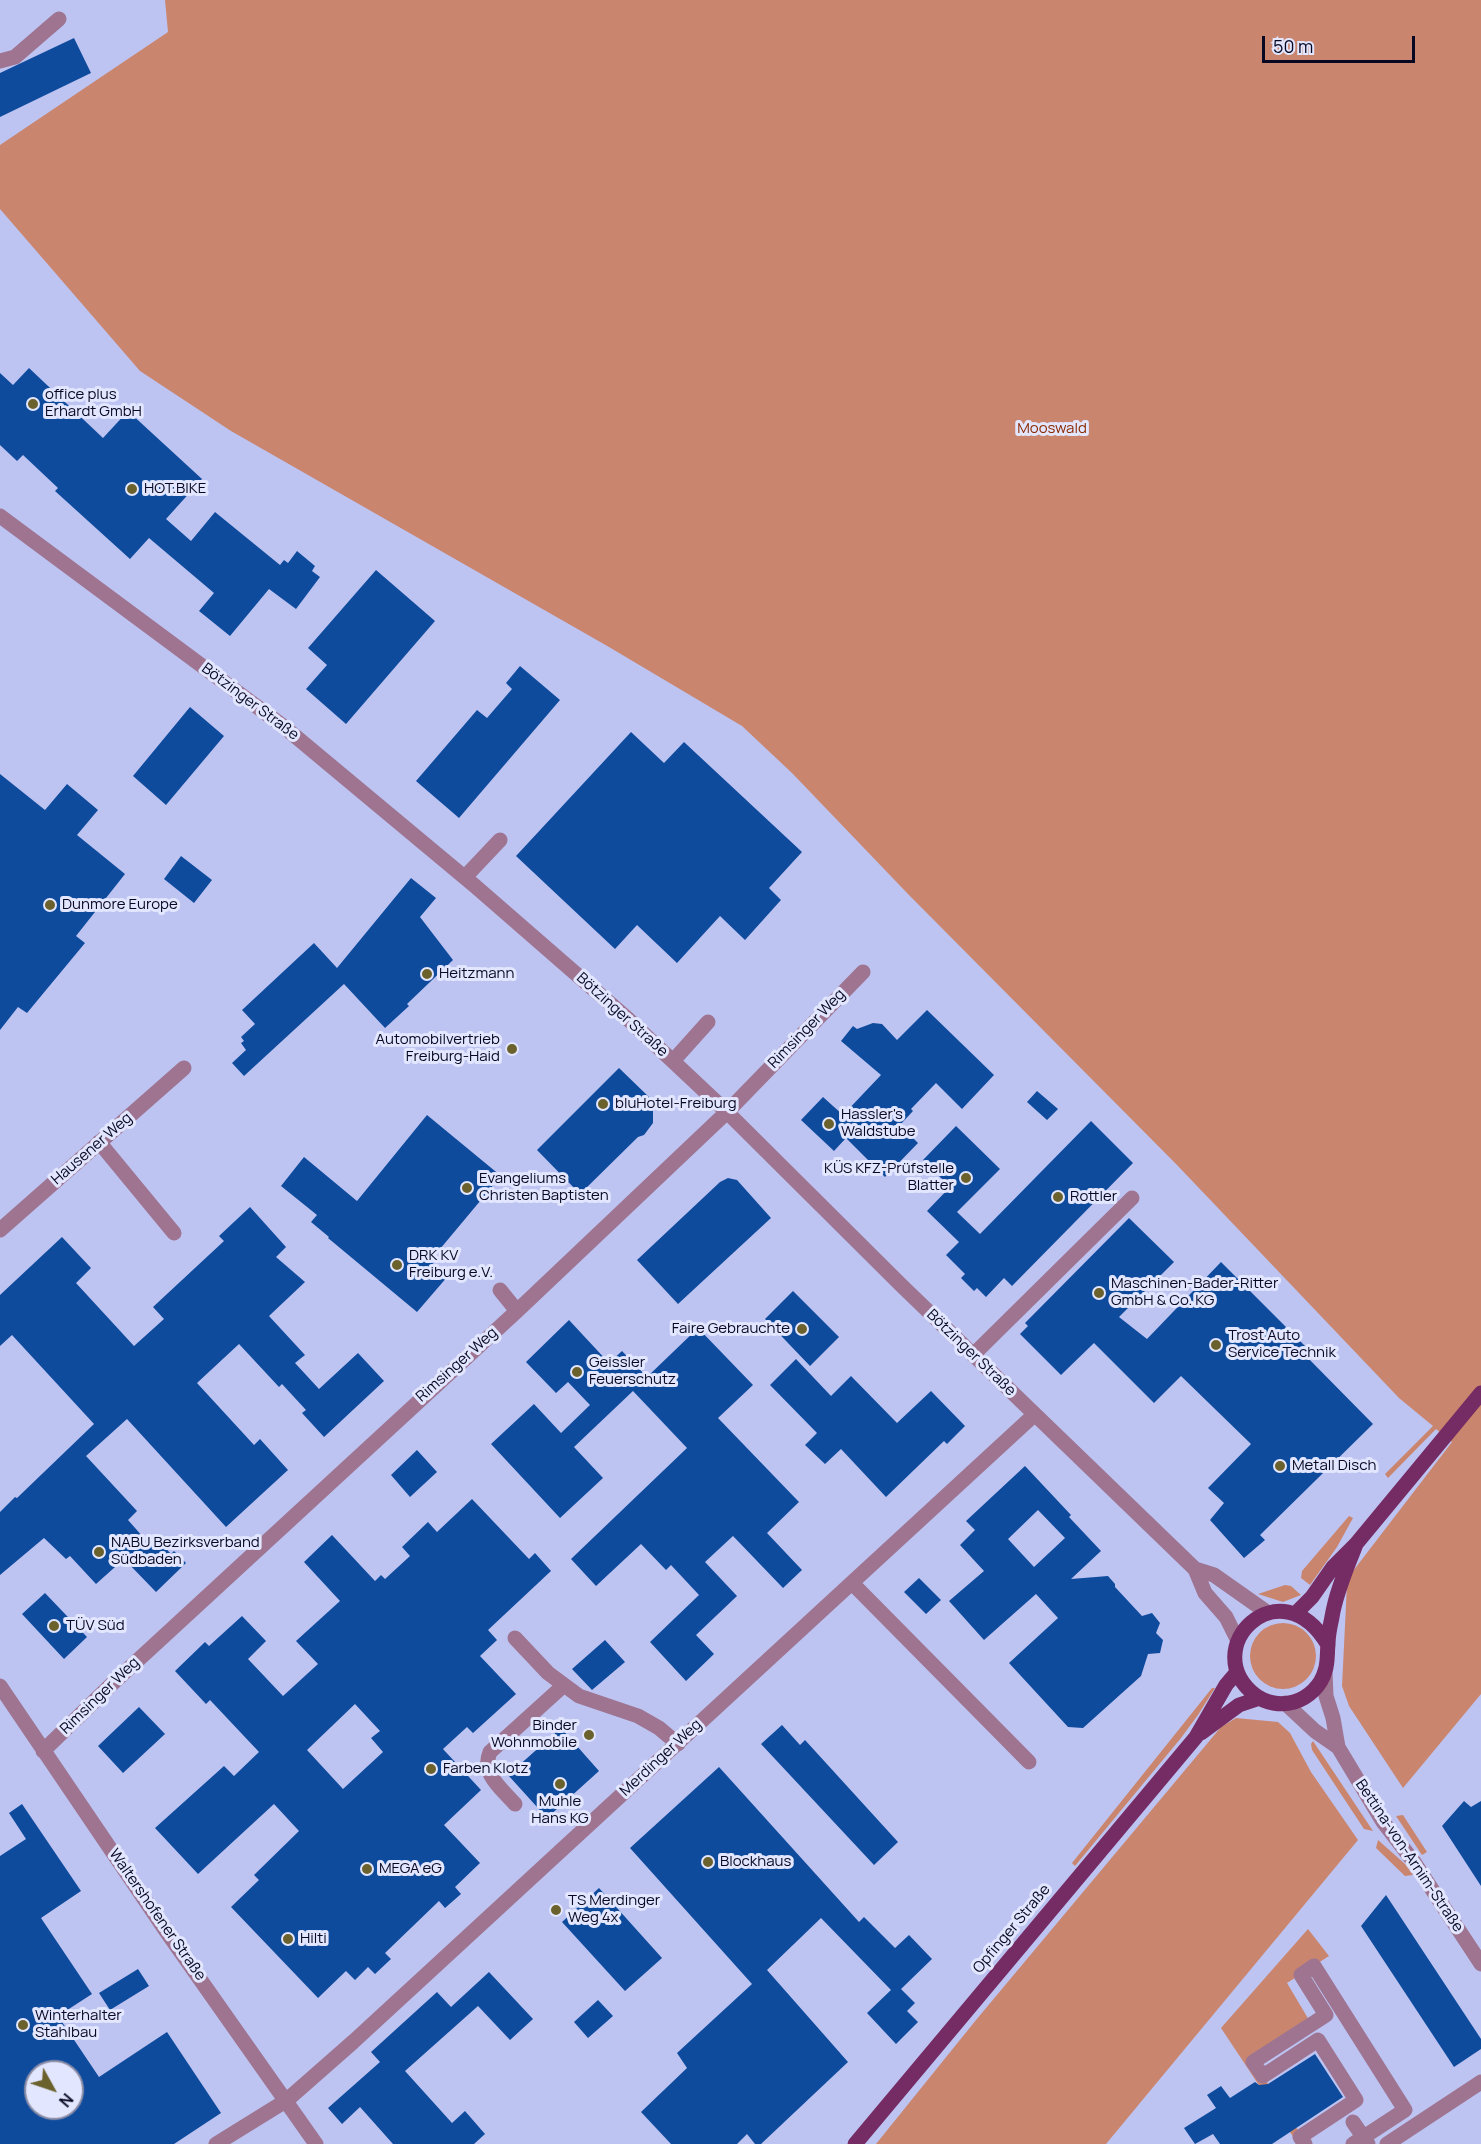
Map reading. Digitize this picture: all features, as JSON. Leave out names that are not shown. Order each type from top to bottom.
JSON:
[{"type":"main road","points":[[1296,1613],[1312,1597],[1333,1567],[1356,1544],[1481,1393]]},
{"type":"main road","points":[[1328,1645],[1310,1621],[1296,1613],[1276,1611],[1268,1613],[1254,1619],[1238,1639],[1235,1650],[1237,1672],[1246,1688],[1260,1698],[1273,1703],[1295,1702],[1308,1695],[1319,1684],[1325,1672],[1332,1614],[1342,1579],[1356,1544]]},
{"type":"main road","name":"Opfinger Straße","points":[[855,2144],[1196,1737],[1226,1685],[1237,1672]]},
{"type":"main road","name":"Opfinger Straße","points":[[1196,1737],[1239,1705],[1260,1698]]},
{"type":"street","points":[[0,61],[15,57],[58,19]]},
{"type":"street","name":"Bötzinger Straße","points":[[1,518],[283,726],[465,877],[629,1020],[727,1112],[1034,1415],[1194,1569],[1205,1593],[1226,1617],[1238,1639]]},
{"type":"street","points":[[465,877],[500,840]]},
{"type":"street","name":"Rimsinger Weg","points":[[43,1750],[120,1676],[517,1311],[727,1112],[863,972]]},
{"type":"street","points":[[673,1061],[708,1022]]},
{"type":"street","name":"Hausener Weg","points":[[0,1230],[184,1068]]},
{"type":"street","points":[[99,1142],[174,1233]]},
{"type":"street","points":[[973,1355],[1132,1198]]},
{"type":"street","points":[[500,1290],[517,1311]]},
{"type":"street","name":"Merdinger Weg","points":[[216,2144],[287,2100],[353,2042],[1034,1415]]},
{"type":"street","name":"Bötzinger Straße","points":[[1194,1569],[1214,1575],[1268,1613]]},
{"type":"street","points":[[852,1583],[1029,1762]]},
{"type":"street","points":[[515,1638],[563,1686],[579,1696],[649,1721],[678,1744]]},
{"type":"street","name":"Bettina-von-Arnim-Straße","points":[[1325,1672],[1326,1696],[1338,1747],[1383,1822],[1414,1862],[1481,1964]]},
{"type":"street","name":"Waltershofener Straße","points":[[0,1686],[166,1931],[316,2144]]},
{"type":"street","points":[[515,1804],[488,1772],[486,1761],[490,1752],[563,1686]]},
{"type":"street","name":"Bettina-von-Arnim-Straße","points":[[1285,1703],[1315,1731],[1338,1747]]},
{"type":"street","points":[[1305,2144],[1300,2137],[1356,2100],[1318,2040],[1263,2076],[1254,2062],[1326,2015],[1301,1975],[1314,1966],[1405,2110],[1361,2142],[1353,2122]]},
{"type":"street","points":[[1387,2144],[1481,2082]]},
{"type":"green space","name":"Mooswald","points":[[165,0],[1481,0],[1481,1694],[1403,1788],[1349,1706],[1342,1686],[1347,1585],[1353,1571],[1452,1442],[1436,1429],[1388,1478],[1385,1474],[1433,1426],[1399,1398],[1177,1165],[908,894],[792,773],[742,726],[609,647],[231,431],[140,371],[0,209],[0,145],[168,32]]},
{"type":"green space","points":[[1349,1516],[1353,1518],[1337,1547],[1310,1585],[1301,1578],[1302,1571]]},
{"type":"green space","points":[[1285,1585],[1291,1586],[1301,1595],[1283,1602],[1258,1594]]},
{"type":"green space","points":[[1283,1623],[1295,1626],[1306,1633],[1313,1644],[1316,1656],[1313,1668],[1306,1679],[1295,1686],[1283,1689],[1271,1686],[1260,1679],[1253,1668],[1250,1656],[1253,1644],[1260,1633],[1271,1626]]},
{"type":"green space","points":[[1212,1688],[1215,1688],[1181,1738],[1075,1866],[1072,1863]]},
{"type":"green space","points":[[1236,1718],[1278,1722],[1290,1733],[1311,1772],[1358,1840],[1106,2144],[876,2144],[976,2020],[1221,1727]]},
{"type":"green space","points":[[1313,1741],[1373,1831],[1364,1829],[1312,1750]]},
{"type":"green space","points":[[1403,1815],[1427,1852],[1422,1855],[1396,1816]]},
{"type":"green space","points":[[1378,1840],[1405,1864],[1413,1875],[1405,1876],[1376,1848]]},
{"type":"green space","points":[[1308,1929],[1329,1956],[1287,1983],[1312,2025],[1254,2062],[1301,2135],[1298,2144],[1221,2028]]},
{"type":"building","points":[[74,38],[91,73],[0,117],[0,73]]},
{"type":"building","points":[[29,368],[103,438],[128,411],[202,479],[166,519],[191,541],[215,512],[280,565],[284,560],[288,563],[297,551],[315,566],[312,571],[320,577],[296,609],[269,589],[230,636],[199,611],[214,593],[149,538],[130,559],[55,491],[58,488],[23,455],[17,461],[0,445],[0,373],[13,385]]},
{"type":"building","points":[[376,570],[435,621],[346,724],[306,689],[327,665],[308,648]]},
{"type":"building","points":[[520,666],[560,700],[459,818],[416,781],[477,710],[487,718],[512,689],[506,683]]},
{"type":"building","points":[[190,707],[224,736],[166,805],[133,776]]},
{"type":"building","points":[[631,732],[664,763],[684,742],[802,852],[769,888],[781,900],[745,940],[720,916],[677,963],[637,925],[615,949],[516,856]]},
{"type":"building","name":"Dunmore Europe","points":[[0,774],[45,810],[67,784],[98,810],[77,835],[125,874],[76,936],[85,943],[27,1013],[18,1007],[0,1030]]},
{"type":"building","points":[[181,856],[212,880],[194,903],[164,879]]},
{"type":"building","points":[[411,878],[436,898],[420,917],[453,960],[385,1028],[344,984],[244,1076],[232,1063],[246,1050],[241,1043],[244,1041],[241,1037],[255,1024],[242,1010],[314,943],[337,968]]},
{"type":"building","points":[[927,1010],[994,1075],[962,1109],[936,1083],[911,1109],[913,1111],[900,1125],[918,1143],[885,1177],[846,1138],[834,1151],[801,1120],[823,1097],[843,1115],[881,1075],[841,1041],[853,1026],[857,1029],[873,1023],[882,1024],[897,1040]]},
{"type":"building","points":[[619,1068],[649,1097],[653,1106],[653,1123],[644,1135],[638,1137],[580,1194],[537,1150]]},
{"type":"building","points":[[1037,1091],[1058,1109],[1047,1120],[1027,1102]]},
{"type":"building","points":[[427,1115],[501,1176],[430,1261],[448,1276],[417,1312],[328,1238],[311,1222],[317,1215],[281,1186],[304,1157],[357,1201]]},
{"type":"building","name":"Rottler","points":[[1091,1121],[1133,1163],[1012,1286],[1004,1278],[986,1297],[977,1288],[974,1291],[961,1278],[965,1274],[946,1255],[959,1242],[927,1211],[950,1187],[923,1160],[956,1126],[1000,1169],[957,1212],[980,1234]]},
{"type":"building","points":[[728,1178],[737,1180],[771,1218],[678,1304],[637,1260],[720,1182]]},
{"type":"building","points":[[250,1207],[286,1247],[276,1257],[305,1282],[269,1316],[305,1355],[295,1363],[319,1389],[358,1353],[384,1381],[324,1437],[302,1413],[306,1410],[282,1384],[279,1387],[239,1344],[197,1383],[254,1445],[260,1439],[288,1470],[226,1527],[127,1419],[86,1456],[137,1511],[128,1520],[151,1546],[158,1540],[171,1554],[174,1551],[186,1563],[156,1592],[124,1559],[96,1584],[70,1556],[66,1559],[44,1538],[0,1575],[0,1512],[94,1424],[12,1335],[0,1346],[0,1295],[62,1237],[91,1268],[76,1283],[134,1346],[164,1319],[153,1307],[224,1241],[219,1236]]},
{"type":"building","points":[[1129,1218],[1174,1262],[1119,1317],[1147,1339],[1221,1262],[1309,1350],[1305,1355],[1373,1424],[1260,1535],[1265,1540],[1244,1558],[1210,1520],[1224,1503],[1208,1488],[1251,1444],[1181,1376],[1154,1403],[1094,1343],[1061,1375],[1020,1334],[1028,1326],[1025,1323]]},
{"type":"building","points":[[793,1291],[839,1337],[810,1366],[765,1319]]},
{"type":"building","points":[[569,1320],[609,1363],[622,1351],[647,1377],[698,1328],[753,1385],[718,1418],[799,1502],[767,1533],[802,1570],[783,1588],[733,1536],[705,1562],[737,1596],[696,1635],[714,1654],[686,1681],[650,1642],[699,1595],[671,1565],[666,1570],[641,1544],[596,1586],[571,1559],[687,1448],[633,1391],[574,1447],[603,1478],[560,1518],[491,1444],[534,1404],[561,1433],[590,1405],[568,1382],[556,1393],[526,1362]]},
{"type":"building","points":[[796,1359],[831,1396],[851,1376],[897,1423],[931,1391],[965,1426],[947,1444],[944,1441],[886,1497],[841,1449],[825,1464],[805,1445],[817,1433],[770,1385]]},
{"type":"building","points":[[417,1450],[437,1472],[410,1497],[391,1475]]},
{"type":"building","points":[[1025,1466],[1101,1551],[1071,1579],[1108,1576],[1142,1616],[1152,1613],[1160,1623],[1156,1633],[1163,1640],[1160,1653],[1148,1654],[1141,1676],[1083,1728],[1068,1727],[1009,1663],[1058,1618],[1036,1594],[984,1640],[949,1601],[984,1571],[960,1545],[975,1530],[966,1521]],"holes":[[[1038,1510],[1065,1538],[1034,1567],[1008,1539]]]},
{"type":"building","points":[[472,1499],[529,1559],[535,1553],[551,1571],[488,1630],[497,1640],[480,1656],[516,1694],[473,1733],[467,1727],[443,1749],[481,1790],[444,1825],[480,1863],[455,1887],[461,1894],[445,1908],[439,1901],[385,1953],[391,1959],[375,1974],[368,1967],[355,1980],[346,1971],[318,1998],[231,1907],[259,1880],[254,1875],[299,1831],[274,1804],[198,1874],[155,1828],[224,1766],[234,1776],[259,1752],[210,1700],[206,1704],[175,1671],[205,1642],[209,1646],[242,1616],[266,1641],[248,1659],[283,1696],[318,1664],[296,1641],[340,1601],[304,1562],[332,1535],[375,1581],[381,1575],[385,1579],[410,1556],[402,1547],[428,1522],[437,1532]],"holes":[[[355,1704],[380,1731],[371,1738],[383,1752],[343,1789],[307,1750]]]},
{"type":"building","points":[[919,1578],[941,1600],[926,1614],[904,1592]]},
{"type":"building","name":"TÜV Süd","points":[[45,1593],[87,1637],[64,1659],[22,1614]]},
{"type":"building","points":[[605,1640],[625,1662],[592,1690],[572,1669]]},
{"type":"building","points":[[139,1707],[165,1734],[123,1773],[98,1746]]},
{"type":"building","points":[[782,1725],[800,1745],[805,1740],[898,1842],[874,1865],[761,1744]]},
{"type":"building","name":"Farben Klotz","points":[[561,1728],[599,1771],[547,1818],[508,1775]]},
{"type":"building","points":[[719,1767],[859,1922],[864,1917],[895,1948],[909,1935],[932,1959],[901,1989],[915,2003],[907,2011],[918,2022],[896,2044],[867,2013],[891,1990],[821,1918],[767,1970],[848,2062],[761,2144],[755,2144],[747,2134],[737,2144],[671,2144],[641,2112],[687,2068],[677,2053],[752,1984],[630,1848]]},
{"type":"building","points":[[1464,1801],[1471,1807],[1481,1801],[1481,1886],[1442,1826]]},
{"type":"building","points":[[22,1804],[81,1891],[41,1918],[92,1994],[58,2016],[99,2077],[167,2032],[221,2113],[174,2144],[0,2144],[0,1856],[26,1839],[9,1813]]},
{"type":"building","points":[[599,1888],[662,1958],[625,1991],[562,1922]]},
{"type":"building","points":[[1386,1895],[1481,2039],[1481,2049],[1454,2067],[1361,1926]]},
{"type":"building","points":[[138,1969],[149,1986],[110,2010],[99,1993]]},
{"type":"building","points":[[489,1972],[533,2019],[510,2040],[478,2006],[405,2071],[452,2123],[465,2111],[485,2134],[474,2144],[393,2144],[360,2107],[342,2124],[328,2108],[380,2062],[371,2052],[437,1992],[451,2007]]},
{"type":"building","points":[[598,2000],[613,2016],[588,2038],[574,2022]]},
{"type":"building","points":[[1315,2054],[1343,2097],[1272,2144],[1220,2144],[1213,2134],[1195,2144],[1184,2128],[1216,2108],[1207,2095],[1221,2086],[1230,2098],[1255,2082],[1259,2085],[1268,2084]]},
{"type":"place","name":"office plus Erhardt GmbH","points":[[33,404]]},
{"type":"place","name":"HOT.BIKE","points":[[132,489]]},
{"type":"place","name":"Dunmore Europe","points":[[50,905]]},
{"type":"place","name":"Heitzmann","points":[[427,974]]},
{"type":"place","name":"Automobilvertrieb Freiburg-Haid","points":[[512,1049]]},
{"type":"place","name":"bluHotel-Freiburg","points":[[603,1104]]},
{"type":"place","name":"Hassler's Waldstube","points":[[829,1124]]},
{"type":"place","name":"KÜS KFZ-Prüfstelle Blatter","points":[[966,1178]]},
{"type":"place","name":"Evangeliums Christen Baptisten","points":[[467,1188]]},
{"type":"place","name":"Rottler","points":[[1058,1197]]},
{"type":"place","name":"DRK KV Freiburg e.V.","points":[[397,1265]]},
{"type":"place","name":"Maschinen-Bader-Ritter GmbH & Co. KG","points":[[1099,1293]]},
{"type":"place","name":"Faire Gebrauchte","points":[[802,1329]]},
{"type":"place","name":"Trost Auto Service Technik","points":[[1216,1345]]},
{"type":"place","name":"Geissler Feuerschutz","points":[[577,1372]]},
{"type":"place","name":"Metall Disch","points":[[1280,1466]]},
{"type":"place","name":"NABU Bezirksverband Südbaden","points":[[99,1552]]},
{"type":"place","name":"TÜV Süd","points":[[54,1626]]},
{"type":"place","name":"Binder Wohnmobile","points":[[589,1735]]},
{"type":"place","name":"Farben Klotz","points":[[431,1769]]},
{"type":"place","name":"Muhle Hans KG","points":[[560,1784]]},
{"type":"place","name":"Blockhaus","points":[[708,1862]]},
{"type":"place","name":"MEGA eG","points":[[367,1869]]},
{"type":"place","name":"TS Merdinger Weg 4x","points":[[556,1910]]},
{"type":"place","name":"Hilti","points":[[288,1939]]},
{"type":"place","name":"Winterhalter Stahlbau","points":[[23,2025]]}]
